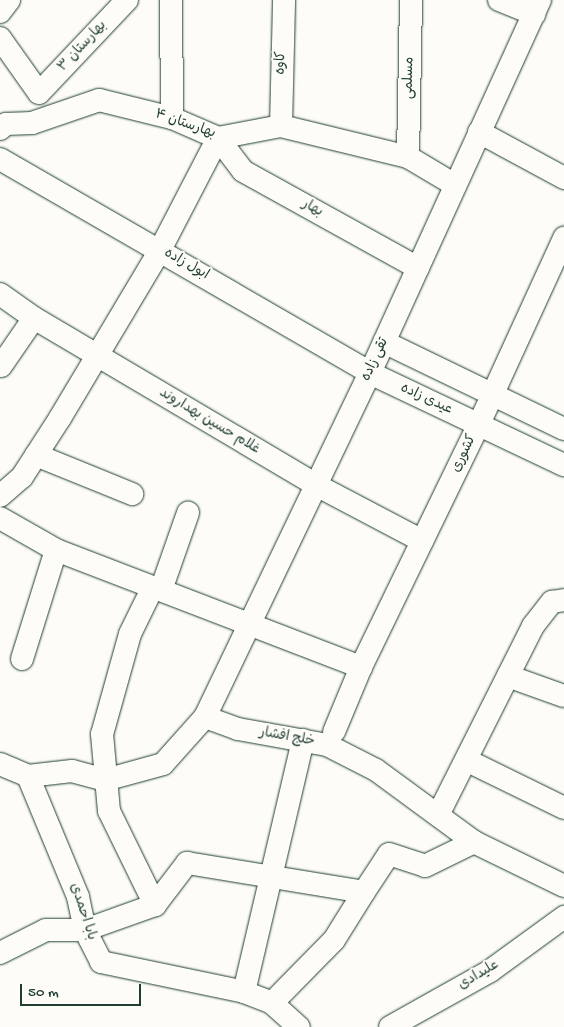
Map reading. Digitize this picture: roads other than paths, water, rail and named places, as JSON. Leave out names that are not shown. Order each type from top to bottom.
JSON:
[{"type":"street","points":[[0,12],[9,0]]},
{"type":"street","name":"بهارستان ۳","points":[[0,38],[39,93],[127,0]]},
{"type":"street","points":[[171,0],[172,118]]},
{"type":"street","name":"کاوه","points":[[281,126],[284,0]]},
{"type":"street","name":"مسلمی","points":[[408,157],[411,0]]},
{"type":"street","points":[[499,0],[537,7]]},
{"type":"street","name":"تقی زاده","points":[[205,717],[370,373],[537,7]]},
{"type":"street","name":"بهارستان ۴","points":[[2,122],[32,123],[100,100],[172,118],[218,138],[281,126],[408,157],[455,185]]},
{"type":"street","points":[[479,132],[564,178]]},
{"type":"street","points":[[0,496],[22,478],[160,250],[218,138]]},
{"type":"street","name":"بهار","points":[[218,138],[243,171],[418,268]]},
{"type":"street","name":"ابول زاده","points":[[0,159],[370,373]]},
{"type":"street","name":"کشوری","points":[[334,732],[361,667],[479,424],[564,238]]},
{"type":"street","name":"غلام حسین بهداروند","points":[[0,294],[34,318],[316,486],[422,541]]},
{"type":"street","points":[[1,366],[34,318]]},
{"type":"street","points":[[384,342],[564,429]]},
{"type":"street","name":"عیدی زاده","points":[[370,373],[564,465]]},
{"type":"street","points":[[36,455],[132,494]]},
{"type":"street","points":[[155,906],[109,811],[102,734],[130,634],[157,589],[188,513]]},
{"type":"street","points":[[0,518],[56,550],[361,667]]},
{"type":"street","points":[[22,659],[56,550]]},
{"type":"street","points":[[438,815],[533,626],[558,601]]},
{"type":"street","points":[[508,676],[564,696]]},
{"type":"street","points":[[0,764],[28,776],[72,771],[105,780],[163,764],[205,717]]},
{"type":"street","name":"خلج افشار","points":[[205,717],[238,729],[327,745],[376,770],[474,842],[560,877]]},
{"type":"street","points":[[244,992],[303,740]]},
{"type":"street","points":[[466,760],[564,808]]},
{"type":"street","name":"بابا احمدی","points":[[28,776],[78,897],[84,930],[101,962],[244,992],[272,1003],[299,1027]]},
{"type":"street","points":[[272,1003],[334,940],[390,854],[425,866],[474,842]]},
{"type":"street","points":[[0,953],[46,930],[84,930],[155,906],[187,863],[271,875],[364,892]]},
{"type":"street","name":"علیدادی","points":[[390,1027],[421,1020],[564,917]]}]
